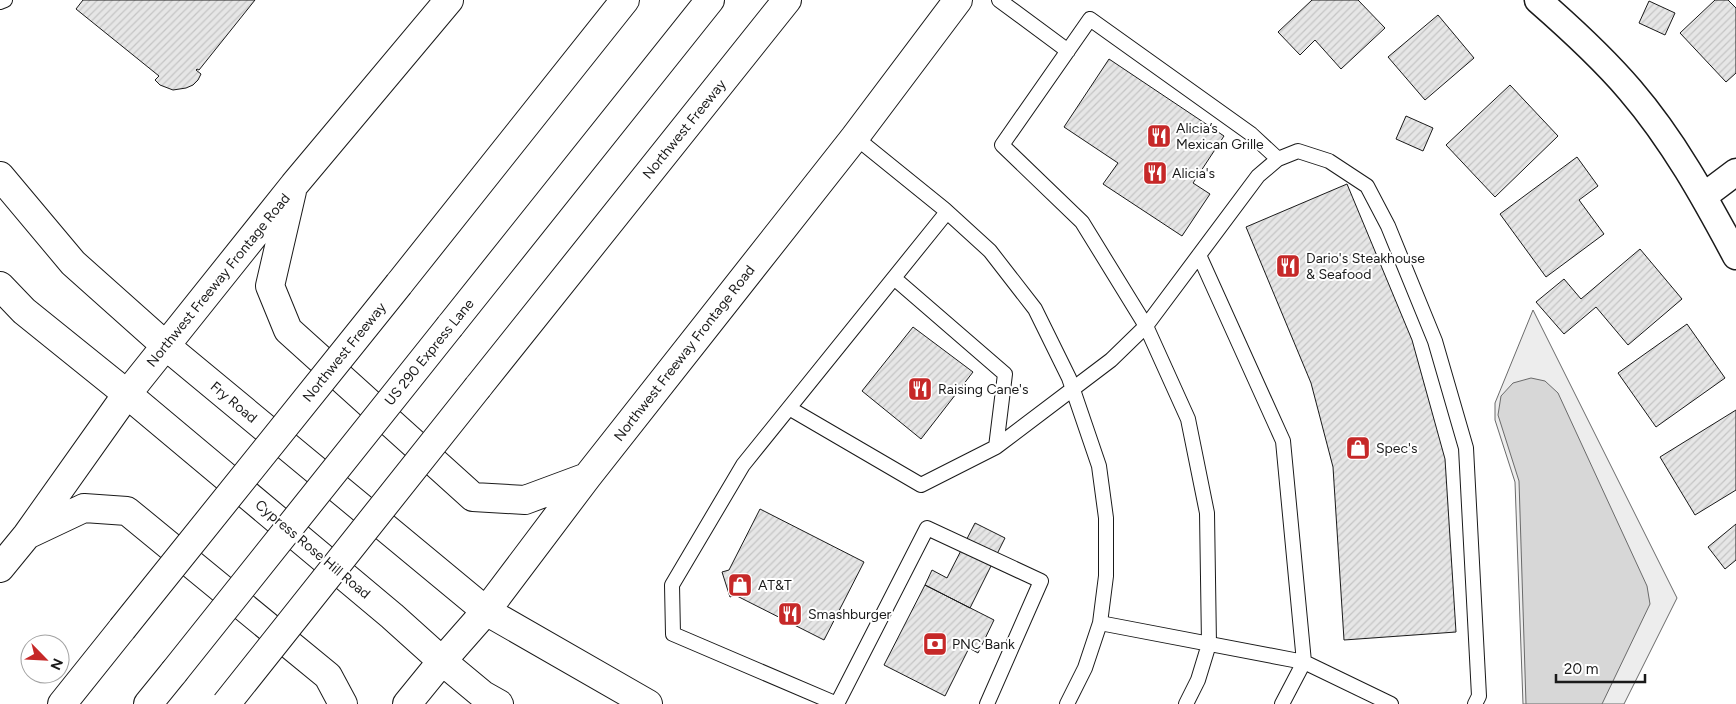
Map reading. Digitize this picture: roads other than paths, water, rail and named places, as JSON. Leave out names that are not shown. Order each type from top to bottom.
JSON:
[{"type":"main road","name":"Northwest Freeway Frontage Road","points":[[0,568],[26,536],[127,394],[294,185],[449,0]]},
{"type":"main road","name":"Northwest Freeway","points":[[62,704],[625,0]]},
{"type":"main road","name":"US 290 Express Lane","points":[[148,704],[710,0]]},
{"type":"main road","name":"Northwest Freeway","points":[[226,704],[787,0]]},
{"type":"main road","name":"Northwest Freeway Frontage Road","points":[[407,704],[486,611],[587,477],[855,137],[958,0]]},
{"type":"main road","name":"Fry Road","points":[[0,176],[73,263],[166,346],[486,611]]},
{"type":"main road","points":[[294,185],[270,286],[288,330],[473,497],[525,500],[587,477]]},
{"type":"main road","points":[[0,286],[24,311],[127,394]]},
{"type":"main road","name":"Cypress Rose Hill Road","points":[[127,394],[392,616],[442,661],[483,695],[499,704]]},
{"type":"main road","points":[[26,536],[84,508],[127,511],[328,676],[343,704]]},
{"type":"main road","points":[[486,611],[648,704]]},
{"type":"street","points":[[1538,0],[1582,38],[1630,90],[1673,146],[1704,196],[1736,256]]},
{"type":"street","points":[[1704,196],[1736,172]]},
{"type":"lane","points":[[0,2],[5,0]]},
{"type":"lane","points":[[999,0],[1068,51]]},
{"type":"lane","points":[[1186,704],[1198,680],[1209,644],[1207,513],[1188,419],[1146,326],[1082,222],[1002,145],[1090,19],[1251,134],[1278,159]]},
{"type":"lane","points":[[855,137],[948,212],[990,250],[1035,310],[1073,388],[1099,466],[1106,518],[1106,576],[1100,623],[1085,668],[1067,704]]},
{"type":"lane","points":[[789,408],[921,485],[996,447],[1112,360],[1146,326],[1258,176],[1278,159],[1298,151],[1329,161],[1367,186],[1388,226],[1435,341],[1466,448],[1479,696],[1475,704]]},
{"type":"lane","points":[[948,212],[743,466],[672,585],[673,634],[837,704],[927,528],[1041,581],[987,704]]},
{"type":"lane","points":[[1200,255],[1282,441],[1304,662],[1282,704]]},
{"type":"lane","points":[[894,278],[1005,374],[996,447]]},
{"type":"lane","points":[[1100,623],[1304,662],[1391,704]]},
{"type":"place","name":"Alicia’s Mexican Grille","points":[[1159,136]]},
{"type":"place","name":"Alicia's","points":[[1155,173]]},
{"type":"place","name":"Dario's Steakhouse & Seafood","points":[[1288,266]]},
{"type":"place","name":"Raising Cane's","points":[[920,389]]},
{"type":"place","name":"Spec's","points":[[1358,448]]},
{"type":"place","name":"AT&T","points":[[740,585]]},
{"type":"place","name":"Smashburger","points":[[790,614]]},
{"type":"place","name":"PNC Bank","points":[[935,644]]}]
